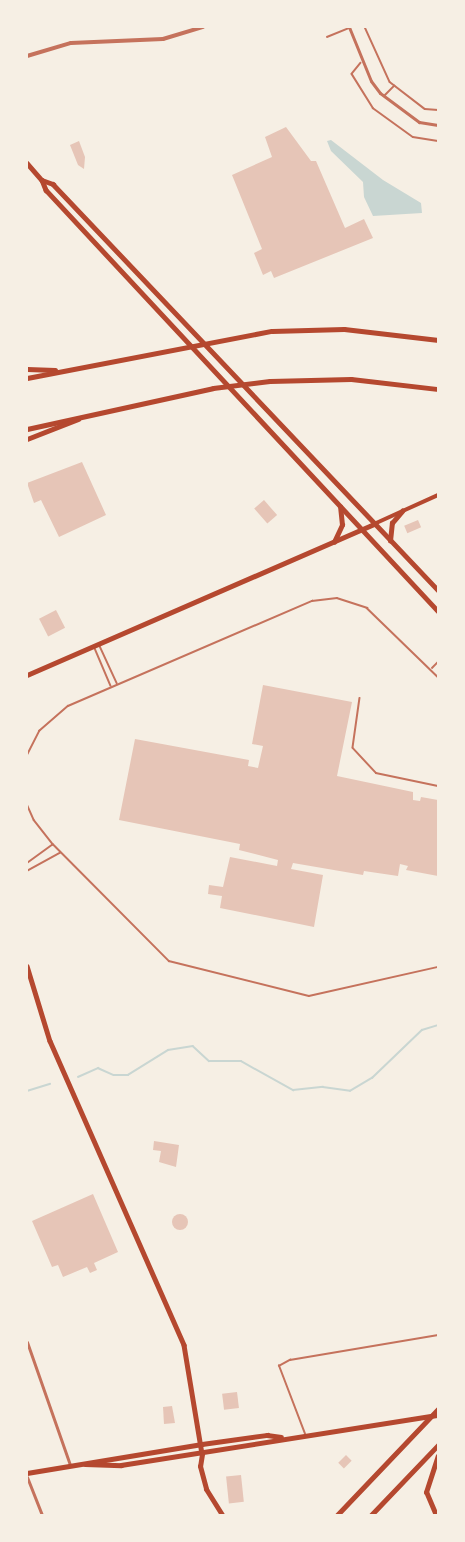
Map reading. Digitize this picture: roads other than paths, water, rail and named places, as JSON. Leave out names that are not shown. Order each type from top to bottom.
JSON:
[{"type":"highway","points":[[27,378],[216,339],[284,330],[365,330],[438,340]]},
{"type":"highway","points":[[27,369],[60,371]]},
{"type":"highway","points":[[27,429],[213,388],[270,381],[351,379],[438,389]]},
{"type":"highway","points":[[27,439],[71,425],[80,417]]},
{"type":"highway","points":[[337,1515],[438,1409]]},
{"type":"highway","points":[[371,1515],[438,1445]]},
{"type":"highway","points":[[202,1454],[200,1466],[206,1489],[222,1515]]},
{"type":"highway","points":[[436,1515],[426,1492],[438,1456]]},
{"type":"main road","points":[[27,163],[42,180],[46,190],[438,611]]},
{"type":"main road","points":[[42,180],[53,184],[438,590]]},
{"type":"main road","points":[[27,675],[438,495]]},
{"type":"main road","points":[[333,542],[342,525],[339,505]]},
{"type":"main road","points":[[390,541],[392,524],[402,511]]},
{"type":"main road","points":[[27,966],[50,1041],[184,1346],[202,1454]]},
{"type":"main road","points":[[85,1464],[121,1465],[202,1454],[284,1438],[438,1415]]},
{"type":"main road","points":[[27,1475],[202,1444],[267,1435],[284,1438]]},
{"type":"street","points":[[27,56],[67,44],[163,39],[203,27]]},
{"type":"street","points":[[350,27],[371,81],[384,96],[419,122],[438,125]]},
{"type":"street","points":[[27,1342],[71,1467]]},
{"type":"street","points":[[27,1475],[42,1515]]},
{"type":"lane","points":[[327,37],[350,27]]},
{"type":"lane","points":[[365,27],[394,85],[425,109],[438,110]]},
{"type":"lane","points":[[364,62],[354,68],[352,74],[373,108],[407,134],[438,141]]},
{"type":"lane","points":[[384,96],[394,85]]},
{"type":"lane","points":[[27,755],[39,730],[52,718],[111,687],[302,604],[329,598],[360,604],[375,613],[438,676]]},
{"type":"lane","points":[[99,643],[118,684]]},
{"type":"lane","points":[[93,645],[111,687]]},
{"type":"lane","points":[[430,669],[438,662]]},
{"type":"lane","points":[[360,698],[353,748],[376,773],[438,786]]},
{"type":"lane","points":[[27,804],[34,820],[52,844],[169,961],[309,996],[438,967]]},
{"type":"lane","points":[[27,863],[52,844]]},
{"type":"lane","points":[[27,871],[62,853]]},
{"type":"lane","points":[[305,1435],[279,1366],[290,1360],[438,1335]]},
{"type":"waterway","points":[[78,1077],[98,1068],[114,1075],[128,1075],[168,1050],[193,1046],[209,1061],[241,1061],[293,1090],[323,1087],[350,1091],[372,1078],[422,1030],[438,1025]]},
{"type":"waterway","points":[[27,1091],[50,1084]]}]
